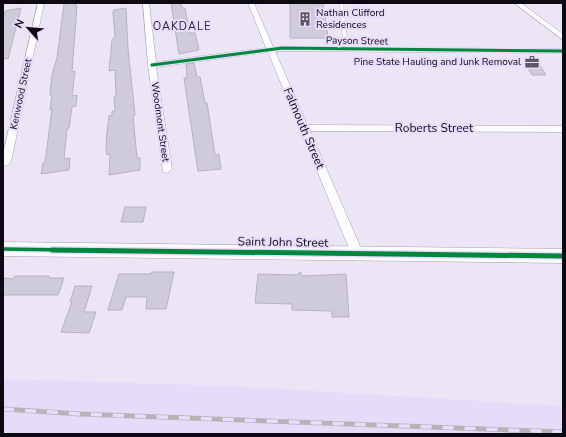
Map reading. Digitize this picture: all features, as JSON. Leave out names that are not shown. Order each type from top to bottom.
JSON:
[{"type":"main road","name":"Saint John Street","points":[[3,249],[563,256]]},
{"type":"street","name":"Kenwood Street","points":[[6,162],[41,3]]},
{"type":"street","name":"Woodmont Street","points":[[146,3],[152,65],[167,169]]},
{"type":"street","name":"Falmouth Street","points":[[251,3],[357,253]]},
{"type":"street","points":[[517,3],[563,38]]},
{"type":"street","name":"Payson Street","points":[[152,65],[271,48],[563,51]]},
{"type":"street","name":"Roberts Street","points":[[305,128],[563,129]]},
{"type":"lane","points":[[340,4],[346,49]]},
{"type":"shaded area","points":[[3,379],[228,386],[563,406],[563,434],[3,434]]},
{"type":"building","points":[[76,3],[72,72],[75,71],[72,96],[77,95],[76,106],[72,107],[69,128],[67,129],[64,159],[70,158],[69,170],[41,174],[43,163],[45,163],[52,109],[50,110],[52,75],[57,58],[64,4]]},
{"type":"building","points":[[171,3],[181,3],[182,8],[185,8],[190,33],[195,33],[199,50],[179,54]]},
{"type":"building","name":"Nathan Clifford Residences","points":[[290,3],[323,3],[328,38],[290,38]]},
{"type":"building","points":[[21,8],[8,59],[3,58],[3,19],[5,11]]},
{"type":"building","points":[[126,8],[128,49],[135,115],[133,116],[137,158],[140,158],[140,170],[109,175],[110,154],[107,155],[106,150],[107,132],[109,116],[112,115],[112,111],[115,111],[114,97],[116,96],[115,70],[109,71],[112,40],[115,36],[113,12],[114,10]]},
{"type":"building","points":[[524,61],[537,61],[546,75],[532,75]]},
{"type":"building","points":[[194,63],[197,77],[200,77],[205,103],[207,103],[215,155],[219,154],[221,169],[198,171],[184,78],[187,78],[186,64]]},
{"type":"building","points":[[125,207],[146,207],[143,222],[121,222]]},
{"type":"building","points":[[152,272],[174,272],[166,309],[146,309],[147,297],[126,297],[122,310],[108,310],[119,274],[151,274]]},
{"type":"building","points":[[300,272],[303,276],[346,274],[349,317],[332,317],[332,311],[292,310],[292,304],[255,303],[258,274],[297,275]]},
{"type":"building","points":[[15,276],[49,276],[49,278],[64,278],[58,295],[3,295],[3,278],[13,279]]},
{"type":"building","points":[[75,286],[92,286],[84,312],[96,312],[89,333],[61,332],[72,302],[70,302]]},
{"type":"railway","points":[[3,409],[80,414],[563,432]]},
{"type":"cycle path","points":[[152,65],[282,48],[563,51]]},
{"type":"cycle path","points":[[3,249],[563,256]]},
{"type":"place","name":"Nathan Clifford Residences","points":[[305,19]]},
{"type":"place","name":"Pine State Hauling and Junk Removal","points":[[532,62]]},
{"type":"district","name":"OAKDALE","points":[[182,26]]}]
